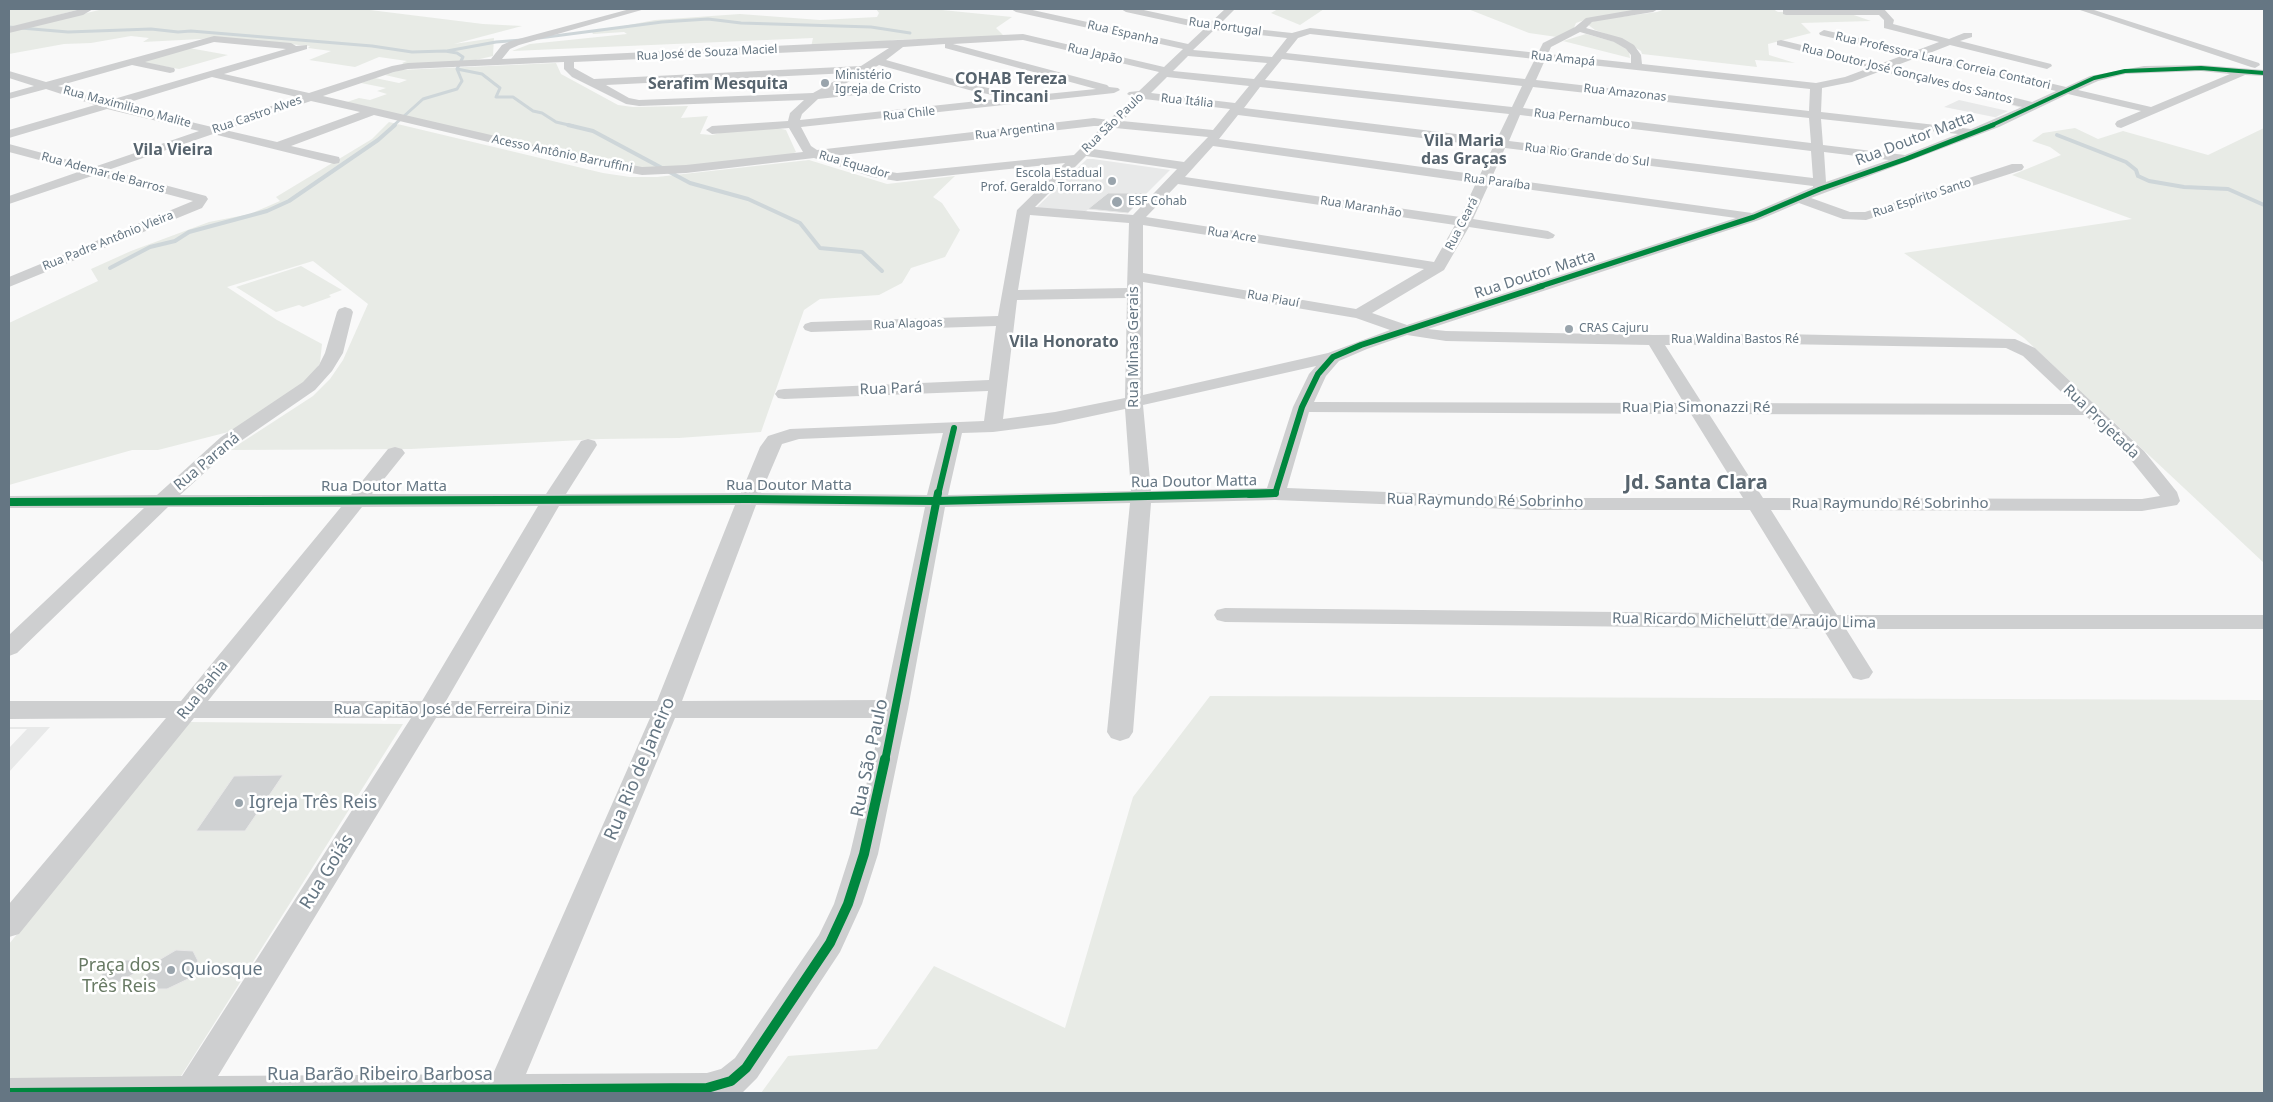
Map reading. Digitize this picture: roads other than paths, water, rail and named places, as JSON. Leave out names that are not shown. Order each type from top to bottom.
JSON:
[{"type":"street","points":[[9,30],[95,9]]},
{"type":"street","points":[[494,62],[506,48],[515,42],[640,9]]},
{"type":"street","name":"Rua Espanha","points":[[1016,9],[1188,51],[1276,58]]},
{"type":"street","points":[[1023,37],[1056,18],[1067,9]]},
{"type":"street","name":"Rua Portugal","points":[[1126,9],[1211,27],[1294,36]]},
{"type":"street","name":"Rua São Paulo","points":[[1024,210],[1230,9]]},
{"type":"street","points":[[1544,51],[1579,29],[1589,20],[1653,9]]},
{"type":"street","points":[[2082,9],[2234,57],[2264,69]]},
{"type":"street","points":[[1786,12],[1880,10],[1889,20],[1888,26],[2047,66]]},
{"type":"street","points":[[1579,29],[1618,40],[1630,47],[1636,55],[1637,67]]},
{"type":"street","name":"Rua Amapá","points":[[1294,36],[1298,33],[1310,31],[1544,51],[1637,67],[1816,86],[1848,80],[1968,35]]},
{"type":"street","name":"Rua Professora Laura Correia Contatori","points":[[1824,33],[2150,110]]},
{"type":"street","points":[[1136,220],[1238,109],[1294,36]]},
{"type":"street","name":"Rua José de Souza Maciel","points":[[392,69],[408,66],[1023,37]]},
{"type":"street","name":"Rua Japão","points":[[1023,37],[1166,72],[1258,82]]},
{"type":"street","points":[[9,96],[214,40],[303,47],[9,134]]},
{"type":"street","name":"Rua Itália","points":[[933,41],[1114,90],[1141,96],[1238,109]]},
{"type":"street","points":[[794,125],[794,116],[815,96],[878,61],[901,43]]},
{"type":"street","name":"Rua Doutor José Gonçalves dos Santos","points":[[1781,43],[2033,106]]},
{"type":"street","name":"Rua Ceará","points":[[1439,267],[1464,223],[1482,180],[1501,145],[1544,51]]},
{"type":"street","points":[[719,75],[725,52]]},
{"type":"street","name":"Rua Amazonas","points":[[1276,58],[1529,82],[1972,132]]},
{"type":"street","points":[[569,59],[569,69],[576,75],[593,82],[626,101],[639,103],[815,96],[871,91]]},
{"type":"street","points":[[878,61],[973,88],[1028,100]]},
{"type":"street","points":[[132,63],[170,70]]},
{"type":"street","name":"Rua Doutor Matta","points":[[9,502],[748,499],[936,501],[1275,494],[1302,407],[1318,374],[1333,357],[1361,345],[1409,331],[1754,217],[1799,198],[1820,186],[1906,159],[2033,106],[2094,78],[2125,71],[2201,68],[2264,73]]},
{"type":"street","name":"Rua Castro Alves","points":[[9,200],[392,69]]},
{"type":"street","points":[[593,82],[863,69]]},
{"type":"street","points":[[2121,124],[2245,71]]},
{"type":"street","name":"Rua Maximiliano Malite","points":[[9,74],[107,105],[334,160]]},
{"type":"street","name":"Acesso Antônio Barruffini","points":[[211,74],[573,158],[642,171],[686,169],[814,154]]},
{"type":"street","name":"Rua Pernambuco","points":[[1258,82],[1906,159]]},
{"type":"street","points":[[1816,86],[1816,147],[1820,186]]},
{"type":"street","points":[[946,110],[973,88]]},
{"type":"street","name":"Rua Chile","points":[[712,130],[794,125],[946,110],[1114,90]]},
{"type":"street","name":"Rua Rio Grande do Sul","points":[[1238,109],[1820,186]]},
{"type":"street","points":[[279,146],[372,112]]},
{"type":"street","name":"Rua Argentina","points":[[814,154],[1072,124],[1114,122],[1213,138]]},
{"type":"street","name":"Rua Equador","points":[[794,125],[806,148],[814,154],[877,174],[908,177],[1080,155],[1186,166]]},
{"type":"street","name":"Rua Paraíba","points":[[1213,138],[1482,180],[1754,217]]},
{"type":"street","name":"Rua Ademar de Barros","points":[[9,148],[198,198]]},
{"type":"street","name":"Rua Espírito Santo","points":[[1799,198],[1848,216],[1866,216],[2016,167]]},
{"type":"street","name":"Rua Maranhão","points":[[1174,179],[1548,235]]},
{"type":"street","name":"Rua Padre Antônio Vieira","points":[[11,280],[197,205],[201,202],[201,199],[198,198]]},
{"type":"street","points":[[993,426],[1005,321],[1024,210]]},
{"type":"street","name":"Rua Acre","points":[[1024,210],[1136,220],[1439,267]]},
{"type":"street","name":"Rua Minas Gerais","points":[[1120,732],[1141,496],[1134,402],[1136,220]]},
{"type":"street","points":[[1359,314],[1439,267]]},
{"type":"street","name":"Rua Piauí","points":[[1134,276],[1359,314],[1409,331]]},
{"type":"street","points":[[1010,295],[1134,293]]},
{"type":"street","name":"Rua Paraná","points":[[9,648],[162,501],[228,441],[309,386],[330,360],[345,312]]},
{"type":"street","name":"Rua Alagoas","points":[[811,327],[1005,321]]},
{"type":"street","name":"Rua Waldina Bastos Ré","points":[[1409,331],[1472,337],[1654,340],[1992,341],[2008,343],[2028,352]]},
{"type":"street","points":[[1654,340],[1861,672]]},
{"type":"street","name":"Rua Projetada","points":[[2028,352],[2137,455],[2170,496]]},
{"type":"street","points":[[954,428],[993,426],[1055,418],[1333,357]]},
{"type":"street","name":"Rua Pará","points":[[784,394],[998,385]]},
{"type":"street","name":"Rua Pia Simonazzi Ré","points":[[1302,407],[2090,410]]},
{"type":"street","name":"Rua São Paulo","points":[[746,1068],[830,943],[848,904],[864,854],[896,709],[936,501],[954,428]]},
{"type":"street","name":"Rua Rio de Janeiro","points":[[503,1089],[666,710],[770,446],[775,440],[797,433],[954,428]]},
{"type":"street","name":"Rua Goiás","points":[[191,1092],[428,711],[552,500],[588,446]]},
{"type":"street","name":"Rua Bahia","points":[[9,925],[396,453]]},
{"type":"street","name":"Rua Raymundo Ré Sobrinho","points":[[1275,494],[1537,504],[2142,505],[2170,501],[2170,496]]},
{"type":"street","name":"Rua Ricardo Michelutt de Araújo Lima","points":[[1224,615],[1831,622],[2264,622]]},
{"type":"street","name":"Rua Capitão José de Ferreira Diniz","points":[[9,710],[896,709]]},
{"type":"street","name":"Rua Barão Ribeiro Barbosa","points":[[9,1093],[707,1088],[731,1081],[746,1068]]},
{"type":"waterway","points":[[539,38],[662,22],[708,19],[741,23],[871,27],[910,33]]},
{"type":"waterway","points":[[9,27],[68,32],[151,29],[178,32],[191,31],[372,46],[412,52],[445,51],[457,53],[463,57],[457,69]]},
{"type":"waterway","points":[[447,51],[496,42],[522,40]]},
{"type":"waterway","points":[[393,126],[423,99],[457,89],[462,81],[457,69]]},
{"type":"waterway","points":[[457,69],[482,74],[500,88],[496,97],[513,97],[533,111],[542,113],[556,122],[573,126]]},
{"type":"waterway","points":[[110,268],[150,247],[175,241],[189,232],[267,211],[289,201],[378,140],[395,125]]},
{"type":"waterway","points":[[568,125],[593,131],[690,183],[748,199],[800,223],[820,248],[862,252],[882,271]]},
{"type":"waterway","points":[[2057,135],[2126,162],[2136,170],[2138,176],[2149,181],[2184,187],[2228,189],[2264,205]]},
{"type":"place","name":"Ministério Igreja de Cristo","points":[[825,83]]},
{"type":"place","name":"Escola Estadual Prof. Geraldo Torrano","points":[[1112,181]]},
{"type":"place","name":"ESF Cohab","points":[[1117,202]]},
{"type":"place","name":"CRAS Cajuru","points":[[1569,329]]},
{"type":"place","name":"Igreja Três Reis","points":[[239,803]]},
{"type":"place","name":"Quiosque","points":[[171,970]]},
{"type":"district","name":"Serafim Mesquita","points":[[718,84]]},
{"type":"district","name":"COHAB Tereza S. Tincani","points":[[1011,88]]},
{"type":"district","name":"Vila Vieira","points":[[173,150]]},
{"type":"district","name":"Vila Maria das Graças","points":[[1464,150]]},
{"type":"district","name":"Vila Honorato","points":[[1064,342]]},
{"type":"district","name":"Jd. Santa Clara","points":[[1696,483]]},
{"type":"park label","name":"Praça dos Três Reis","points":[[119,976]]}]
